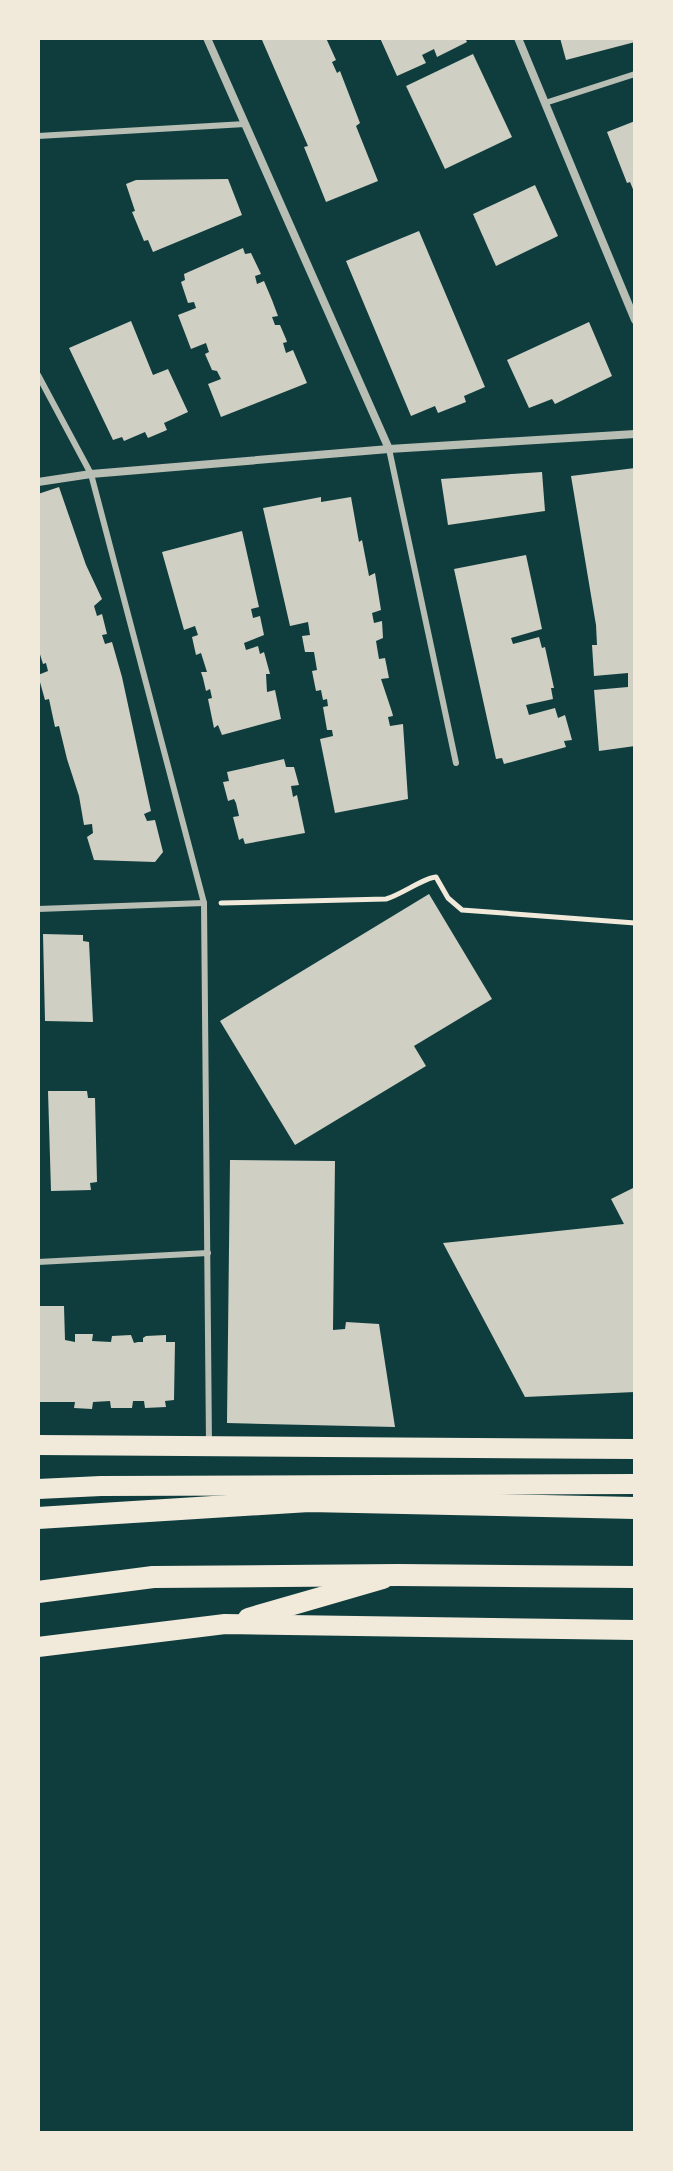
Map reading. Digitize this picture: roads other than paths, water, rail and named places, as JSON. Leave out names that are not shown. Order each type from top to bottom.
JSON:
[{"type":"highway","points":[[38,1518],[309,1501],[635,1508]]},
{"type":"highway","points":[[38,1592],[153,1577],[635,1577]]},
{"type":"main road","points":[[38,1445],[635,1449]]},
{"type":"main road","points":[[38,1489],[635,1484]]},
{"type":"main road","points":[[225,1624],[398,1575]]},
{"type":"main road","points":[[38,1647],[225,1624],[635,1630]]},
{"type":"street","points":[[207,38],[389,449]]},
{"type":"street","points":[[518,38],[635,320]]},
{"type":"street","points":[[38,482],[91,474],[389,449],[635,434]]},
{"type":"lane","points":[[545,103],[635,74]]},
{"type":"lane","points":[[38,136],[245,124]]},
{"type":"lane","points":[[38,375],[91,474],[204,903],[209,1446]]},
{"type":"lane","points":[[389,449],[456,763]]},
{"type":"lane","points":[[38,909],[204,903]]},
{"type":"lane","points":[[38,1262],[208,1253]]}]
